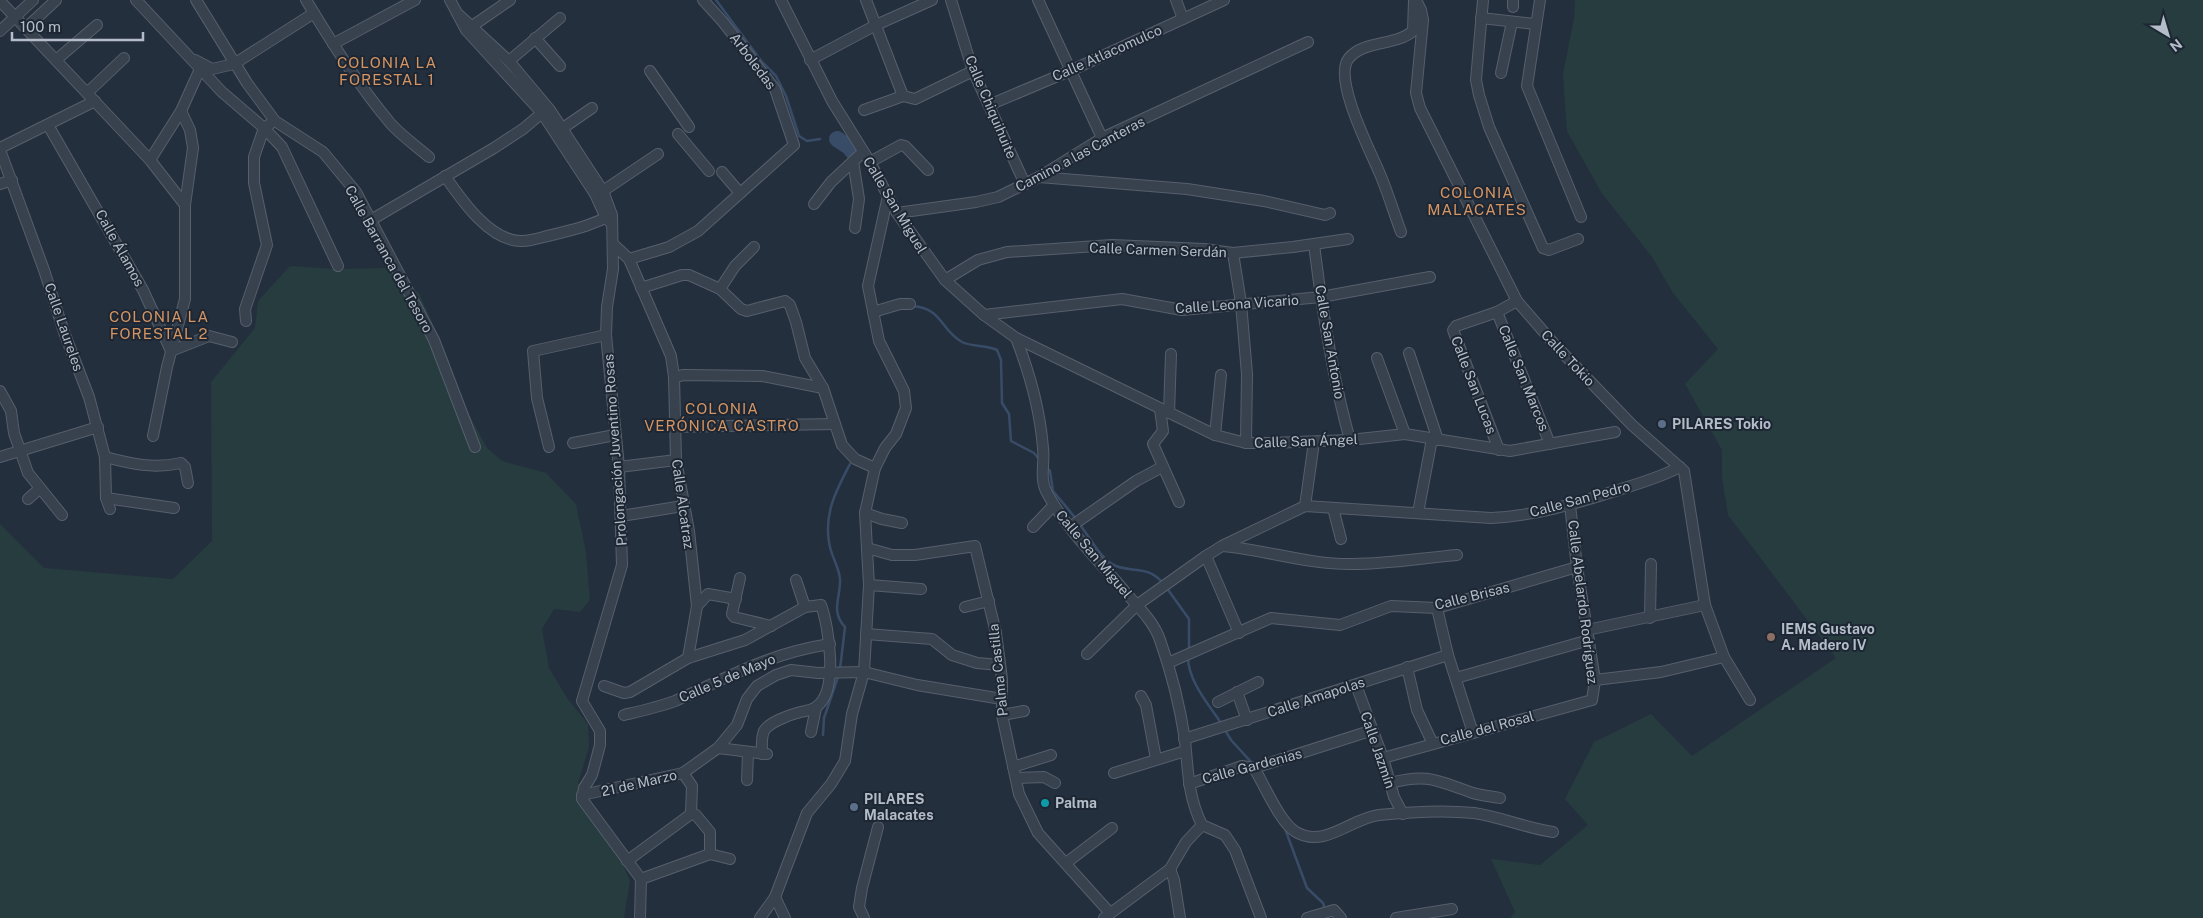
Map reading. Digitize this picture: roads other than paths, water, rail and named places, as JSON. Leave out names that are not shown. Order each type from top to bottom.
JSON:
[{"type":"street","points":[[0,0],[150,160],[184,205]]},
{"type":"street","points":[[0,31],[33,0]]},
{"type":"street","points":[[26,28],[56,0]]},
{"type":"street","points":[[136,0],[200,69],[282,147],[338,266]]},
{"type":"street","points":[[196,0],[234,64],[275,121],[264,128],[254,157],[254,183],[267,245],[245,309],[246,321]]},
{"type":"street","points":[[306,0],[333,44],[393,125],[428,157]]},
{"type":"street","points":[[333,44],[414,0]]},
{"type":"street","points":[[450,0],[469,28],[560,133]]},
{"type":"street","points":[[469,28],[510,0]]},
{"type":"street","name":"Arboledas","points":[[703,0],[775,89],[794,145],[740,193]]},
{"type":"street","name":"Calle San Miguel","points":[[781,0],[810,60],[897,212],[945,280],[984,315],[1016,338],[1031,380],[1043,460],[1045,490],[1054,505],[1154,626],[1168,663],[1184,739],[1192,801],[1202,825]]},
{"type":"street","points":[[866,0],[903,96]]},
{"type":"street","points":[[810,60],[876,25],[932,0]]},
{"type":"street","name":"Calle Chiquihuite","points":[[951,0],[973,71],[1025,184]]},
{"type":"street","points":[[1038,0],[1102,138]]},
{"type":"street","points":[[1176,0],[1183,19]]},
{"type":"street","points":[[1401,232],[1380,174],[1352,107],[1345,74],[1347,62],[1361,51],[1410,33],[1414,24],[1415,0]]},
{"type":"street","name":"Calle Tokio","points":[[1415,0],[1423,20],[1416,101],[1517,301],[1556,346],[1632,425],[1680,467],[1687,481],[1705,605],[1724,657],[1750,700]]},
{"type":"street","points":[[1483,0],[1476,80],[1489,127],[1546,250],[1578,239]]},
{"type":"street","points":[[1540,0],[1527,86],[1581,217]]},
{"type":"street","name":"Calle Atlacomulco","points":[[989,105],[1072,70],[1219,1]]},
{"type":"street","points":[[190,57],[212,68],[234,64],[314,13]]},
{"type":"street","points":[[509,61],[560,18]]},
{"type":"street","points":[[1481,18],[1535,24]]},
{"type":"street","points":[[1501,73],[1512,22]]},
{"type":"street","points":[[56,60],[97,25]]},
{"type":"street","points":[[469,28],[509,61],[537,92],[560,133]]},
{"type":"street","points":[[535,38],[560,66]]},
{"type":"street","name":"Camino a las Canteras","points":[[897,212],[976,202],[998,197],[1039,177],[1102,138],[1308,42]]},
{"type":"street","points":[[87,93],[124,58]]},
{"type":"street","points":[[150,160],[181,111],[200,69]]},
{"type":"street","points":[[650,71],[689,127]]},
{"type":"street","points":[[864,110],[903,96],[915,99],[973,71]]},
{"type":"street","points":[[0,149],[95,101]]},
{"type":"street","points":[[560,133],[592,108]]},
{"type":"street","points":[[153,436],[171,352],[185,299],[184,205],[194,148],[190,130],[181,111]]},
{"type":"street","points":[[371,220],[494,148],[523,129],[542,113]]},
{"type":"street","name":"Calle Barranca del Tesoro","points":[[275,121],[323,152],[356,192],[434,340],[475,447]]},
{"type":"street","name":"Calle Álamos","points":[[48,124],[144,290],[171,352]]},
{"type":"street","name":"Prolongación Juventino Rosas","points":[[560,133],[603,191],[610,219],[613,244],[613,269],[606,307],[606,335],[619,467],[622,565],[582,701],[585,709],[598,726],[600,745],[592,775],[582,795]]},
{"type":"street","name":"Prolongación Juventino Rosas","points":[[560,133],[610,219]]},
{"type":"street","points":[[678,134],[709,171]]},
{"type":"street","points":[[870,162],[901,145],[905,146],[928,170]]},
{"type":"street","name":"Calle Laureles","points":[[0,149],[64,332],[89,397],[105,457],[106,498],[110,509]]},
{"type":"street","points":[[814,204],[831,182],[863,152]]},
{"type":"street","points":[[603,191],[658,154]]},
{"type":"street","points":[[853,161],[859,199],[855,228]]},
{"type":"street","points":[[629,260],[669,247],[698,231],[740,193],[722,172]]},
{"type":"street","points":[[445,176],[463,203],[489,230],[522,241],[583,228],[610,219]]},
{"type":"street","points":[[1039,177],[1188,189],[1264,201],[1325,215],[1330,213]]},
{"type":"street","points":[[0,184],[12,180]]},
{"type":"street","points":[[760,918],[775,897],[807,813],[831,784],[845,761],[852,714],[864,672],[869,585],[865,513],[875,468],[896,434],[906,408],[906,400],[879,342],[869,279],[888,196]]},
{"type":"street","name":"Calle Carmen Serdán","points":[[945,280],[978,260],[1007,252],[1112,245],[1233,252],[1348,239]]},
{"type":"street","name":"Calle Alcatraz","points":[[613,244],[629,260],[671,356],[674,377],[676,460],[688,531],[697,606],[688,658]]},
{"type":"street","name":"Calle San Antonio","points":[[1314,244],[1321,297],[1339,399],[1350,440]]},
{"type":"street","points":[[720,289],[735,266],[754,247]]},
{"type":"street","points":[[1233,252],[1241,303],[1247,374],[1246,443]]},
{"type":"street","points":[[642,288],[682,275],[720,289],[741,309],[747,311],[785,300],[790,305],[796,322],[805,358],[824,388],[842,446],[848,454],[875,468]]},
{"type":"street","name":"Calle Leona Vicario","points":[[984,315],[1122,299],[1182,310],[1321,297],[1430,277]]},
{"type":"street","name":"Calle San Lucas","points":[[1499,450],[1453,330],[1456,326],[1497,312],[1517,301]]},
{"type":"street","points":[[873,311],[886,307],[910,304]]},
{"type":"street","name":"Calle San Marcos","points":[[1497,312],[1550,444]]},
{"type":"street","points":[[549,447],[537,398],[533,351],[606,335]]},
{"type":"street","points":[[171,352],[209,336],[232,342]]},
{"type":"street","name":"Calle San Ángel","points":[[1016,338],[1215,435],[1246,443],[1350,440],[1405,434],[1510,451],[1616,432]]},
{"type":"street","points":[[1409,353],[1435,440],[1418,513]]},
{"type":"street","points":[[1171,354],[1163,431],[1152,444],[1179,502]]},
{"type":"street","points":[[1377,358],[1405,434]]},
{"type":"street","points":[[674,377],[684,375],[762,376],[824,388]]},
{"type":"street","points":[[1215,435],[1221,375]]},
{"type":"street","points":[[0,391],[11,411],[14,433],[28,473],[39,489],[62,515]]},
{"type":"street","points":[[675,427],[835,424]]},
{"type":"street","points":[[0,457],[22,452],[98,427]]},
{"type":"street","points":[[573,443],[615,435]]},
{"type":"street","points":[[1305,506],[1314,442]]},
{"type":"street","points":[[105,457],[131,464],[161,467],[181,463],[184,464],[188,482]]},
{"type":"street","points":[[619,467],[676,460]]},
{"type":"street","points":[[1072,526],[1136,481],[1162,467]]},
{"type":"street","name":"Calle San Pedro","points":[[1087,654],[1137,606],[1206,556],[1222,546],[1305,506],[1491,518],[1511,517],[1570,505],[1657,478],[1680,467]]},
{"type":"street","points":[[28,499],[39,489]]},
{"type":"street","points":[[106,498],[174,508]]},
{"type":"street","points":[[1033,527],[1054,505]]},
{"type":"street","name":"Calle Abelardo Rodríguez","points":[[1570,505],[1577,566],[1595,680],[1592,700]]},
{"type":"street","points":[[621,516],[683,506]]},
{"type":"street","points":[[1333,508],[1341,539]]},
{"type":"street","points":[[865,513],[882,520],[902,523]]},
{"type":"street","name":"Palma Castilla","points":[[867,548],[892,555],[915,555],[974,546],[989,601],[1000,664],[1002,715],[1019,794],[1038,833],[1066,864],[1107,916]]},
{"type":"street","points":[[1222,546],[1257,549],[1301,558],[1352,564],[1457,556]]},
{"type":"street","points":[[1206,556],[1239,633]]},
{"type":"street","points":[[1650,618],[1651,564]]},
{"type":"street","name":"Calle Brisas","points":[[1168,663],[1271,618],[1340,625],[1391,606],[1437,608],[1577,566]]},
{"type":"street","points":[[740,578],[732,609],[734,617],[772,626]]},
{"type":"street","points":[[796,580],[805,607]]},
{"type":"street","points":[[869,585],[921,588]]},
{"type":"street","points":[[697,606],[708,594],[736,599]]},
{"type":"street","points":[[965,607],[989,601]]},
{"type":"street","points":[[604,686],[624,693],[630,692],[688,658],[745,640],[805,607],[821,605],[830,644],[833,672],[822,700],[816,708],[811,732]]},
{"type":"street","points":[[1456,678],[1588,635],[1705,605]]},
{"type":"street","points":[[1437,608],[1448,655],[1474,733]]},
{"type":"street","points":[[866,634],[887,634],[932,639],[952,655],[977,663],[1000,664]]},
{"type":"street","name":"Calle 5 de Mayo","points":[[624,715],[674,701],[774,656],[830,644]]},
{"type":"street","name":"Calle Amapolas","points":[[1184,739],[1448,655]]},
{"type":"street","points":[[1595,680],[1662,672],[1724,657]]},
{"type":"street","points":[[1407,667],[1417,710],[1432,742]]},
{"type":"street","name":"21 de Marzo","points":[[582,795],[683,773],[718,748],[737,725],[751,692],[776,675],[791,670],[818,673],[864,672],[917,684],[1002,699]]},
{"type":"street","points":[[1218,702],[1258,682]]},
{"type":"street","name":"Calle Jazmín","points":[[1356,685],[1383,758],[1390,783],[1403,814]]},
{"type":"street","points":[[1236,692],[1247,720]]},
{"type":"street","points":[[1141,696],[1146,705],[1156,759]]},
{"type":"street","name":"Calle del Rosal","points":[[1383,758],[1432,742],[1474,733],[1592,700]]},
{"type":"street","points":[[718,748],[764,754],[764,734],[768,727],[786,717],[816,708]]},
{"type":"street","points":[[1002,715],[1024,711]]},
{"type":"street","name":"Calle Gardenias","points":[[1189,784],[1242,766],[1257,767],[1373,730]]},
{"type":"street","points":[[1114,773],[1185,751]]},
{"type":"street","points":[[747,780],[748,753]]},
{"type":"street","points":[[1013,767],[1051,755]]},
{"type":"street","points":[[1257,767],[1274,806],[1295,832],[1317,836],[1336,834],[1369,817],[1445,811],[1504,819],[1532,829],[1552,832]]},
{"type":"street","points":[[683,773],[692,786],[690,814]]},
{"type":"street","points":[[1016,778],[1044,777],[1055,783]]},
{"type":"street","points":[[1390,783],[1408,778],[1434,778],[1475,793],[1500,798]]},
{"type":"street","points":[[582,795],[582,799],[641,880],[640,918]]},
{"type":"street","points":[[628,861],[690,814],[696,815],[710,832],[710,854]]},
{"type":"street","points":[[1107,916],[1170,869],[1182,849],[1202,825],[1225,835],[1234,850],[1261,918]]},
{"type":"street","points":[[864,918],[859,907],[878,827]]},
{"type":"street","points":[[1066,864],[1112,828]]},
{"type":"street","points":[[641,880],[710,854],[730,859]]},
{"type":"street","points":[[1170,869],[1174,880],[1180,918]]},
{"type":"street","points":[[775,897],[785,918]]},
{"type":"street","points":[[1396,918],[1452,909]]},
{"type":"street","points":[[1307,918],[1334,910],[1341,918]]},
{"type":"waterway","points":[[716,0],[762,62],[776,76],[786,96],[799,136],[807,141],[820,139]]},
{"type":"waterway","points":[[837,139],[853,152]]},
{"type":"waterway","points":[[912,306],[922,308],[936,315],[949,332],[962,342],[997,350],[1001,360],[1002,403],[1009,414],[1011,441],[1034,453],[1040,460]]},
{"type":"waterway","points":[[840,669],[845,627],[837,610],[840,579],[830,547],[828,521],[836,492],[850,464]]},
{"type":"waterway","points":[[1047,468],[1050,471],[1053,491],[1077,520]]},
{"type":"waterway","points":[[1080,525],[1105,559],[1116,566],[1152,574],[1163,583]]},
{"type":"waterway","points":[[1166,587],[1189,619],[1189,652]]},
{"type":"waterway","points":[[1188,657],[1191,675],[1195,684],[1221,723]]},
{"type":"waterway","points":[[823,735],[824,718],[839,674]]},
{"type":"waterway","points":[[1225,730],[1231,740],[1253,764]]},
{"type":"waterway","points":[[1284,826],[1307,888],[1323,903],[1325,909]]},
{"type":"place","name":"PILARES Tokio","points":[[1662,424]]},
{"type":"place","name":"IEMS Gustavo A. Madero IV","points":[[1771,637]]},
{"type":"place","name":"Palma","points":[[1045,803]]},
{"type":"place","name":"PILARES Malacates","points":[[854,807]]},
{"type":"district","name":"COLONIA LA FORESTAL 1","points":[[387,72]]},
{"type":"district","name":"COLONIA MALACATES","points":[[1477,202]]},
{"type":"district","name":"COLONIA LA FORESTAL 2","points":[[159,326]]},
{"type":"district","name":"COLONIA VERÓNICA CASTRO","points":[[722,418]]}]
